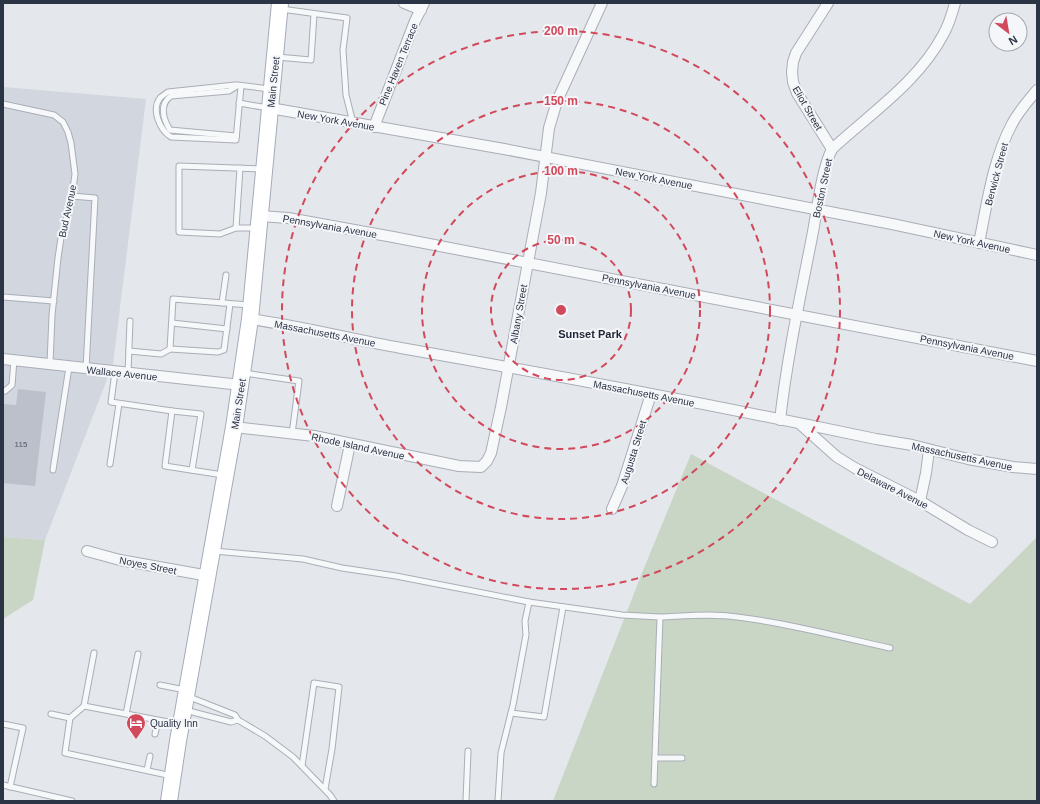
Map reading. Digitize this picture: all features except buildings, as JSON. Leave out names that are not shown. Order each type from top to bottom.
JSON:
[{"type":"main road","name":"Main Street","points":[[169,801],[242,379],[265,169],[280,6]]},
{"type":"street","points":[[404,3],[422,6]]},
{"type":"street","name":"Albany Street","points":[[481,467],[487,461],[491,453],[528,263],[546,158],[549,128],[557,101],[602,3]]},
{"type":"street","name":"Eliot Street","points":[[828,3],[796,53],[792,72],[793,82],[797,93],[832,149]]},
{"type":"street","name":"Boston Street","points":[[780,420],[782,397],[797,315],[822,182],[829,154],[832,149],[904,86],[920,68],[936,48],[944,34],[951,18],[955,3]]},
{"type":"street","name":"Pine Haven Terrace","points":[[374,127],[422,6]]},
{"type":"street","name":"Berwick Street","points":[[978,243],[994,174],[1005,139],[1012,123],[1021,109],[1037,90]]},
{"type":"street","name":"New York Avenue","points":[[270,108],[504,149],[817,210],[1037,255]]},
{"type":"street","name":"Pennsylvania Avenue","points":[[259,222],[288,218],[834,321],[1037,361]]},
{"type":"street","name":"Massachusetts Avenue","points":[[250,312],[290,325],[386,345],[651,394],[912,445],[929,450],[1013,467],[1037,469]]},
{"type":"street","name":"Wallace Avenue","points":[[3,359],[115,372],[242,379]]},
{"type":"street","name":"Augusta Street","points":[[612,509],[622,486],[651,394]]},
{"type":"street","name":"Delaware Avenue","points":[[800,424],[837,457],[855,468],[920,501],[968,530],[992,542]]},
{"type":"street","name":"Rhode Island Avenue","points":[[234,427],[314,436],[440,463],[481,467]]},
{"type":"street","points":[[337,506],[350,444]]},
{"type":"street","points":[[920,501],[929,450]]},
{"type":"street","name":"Noyes Street","points":[[87,551],[120,560],[209,576]]},
{"type":"lane","points":[[280,6],[314,14],[347,18],[343,50],[346,95],[353,123]]},
{"type":"lane","points":[[276,57],[311,60],[314,14]]},
{"type":"lane","points":[[239,86],[240,103],[236,140],[171,136],[164,132],[158,119],[157,106],[160,98],[168,92],[239,86],[272,90]]},
{"type":"lane","points":[[240,103],[270,108]]},
{"type":"lane","name":"Bud Avenue","points":[[3,104],[54,115],[63,122],[71,143],[75,174],[72,196],[61,238],[54,301],[50,364]]},
{"type":"lane","points":[[259,222],[220,234],[179,232],[179,166],[265,169]]},
{"type":"lane","points":[[236,228],[240,168]]},
{"type":"lane","points":[[72,196],[95,198],[86,369]]},
{"type":"lane","points":[[222,303],[226,275]]},
{"type":"lane","points":[[3,297],[54,301]]},
{"type":"lane","points":[[170,349],[173,299],[230,304],[250,312]]},
{"type":"lane","points":[[129,351],[161,354],[170,349],[218,352],[224,350],[230,304]]},
{"type":"lane","points":[[128,373],[130,321]]},
{"type":"lane","points":[[172,323],[227,329]]},
{"type":"lane","points":[[3,391],[12,386],[14,360]]},
{"type":"lane","points":[[53,470],[69,367]]},
{"type":"lane","points":[[115,372],[111,402],[201,414],[192,470]]},
{"type":"lane","points":[[242,379],[299,381],[292,434]]},
{"type":"lane","points":[[110,464],[119,404]]},
{"type":"lane","points":[[172,411],[165,466],[226,475]]},
{"type":"lane","points":[[213,550],[303,559],[342,568],[396,576],[528,602],[622,615],[660,617],[736,616],[890,648]]},
{"type":"lane","points":[[498,801],[501,753],[511,713],[526,635],[528,602]]},
{"type":"lane","points":[[511,713],[544,717],[563,607]]},
{"type":"lane","points":[[654,784],[660,617]]},
{"type":"lane","points":[[94,653],[84,706],[70,718],[65,753],[173,776]]},
{"type":"lane","points":[[126,714],[138,654]]},
{"type":"lane","points":[[302,766],[314,683],[339,687],[332,749],[325,789]]},
{"type":"lane","points":[[160,685],[185,705],[231,722],[238,720]]},
{"type":"lane","points":[[84,706],[158,721],[185,705],[235,715],[238,720],[265,736],[293,757],[325,789],[334,801]]},
{"type":"lane","points":[[51,714],[70,718]]},
{"type":"lane","points":[[155,734],[158,721]]},
{"type":"lane","points":[[3,724],[23,728],[10,787]]},
{"type":"lane","points":[[466,801],[468,751]]},
{"type":"lane","points":[[147,770],[150,756]]},
{"type":"lane","points":[[655,758],[682,758]]},
{"type":"lane","points":[[3,785],[72,801]]},
{"type":"shaded area","points":[[3,87],[146,99],[113,364],[45,540],[3,537]]},
{"type":"green space","points":[[691,454],[970,604],[1037,537],[1037,801],[553,801],[642,573]]},
{"type":"green space","points":[[3,537],[45,540],[33,600],[3,619]]},
{"type":"place","name":"Quality Inn","points":[[136,740]]},
{"type":"district","name":"Sunset Park","points":[[590,334]]}]
